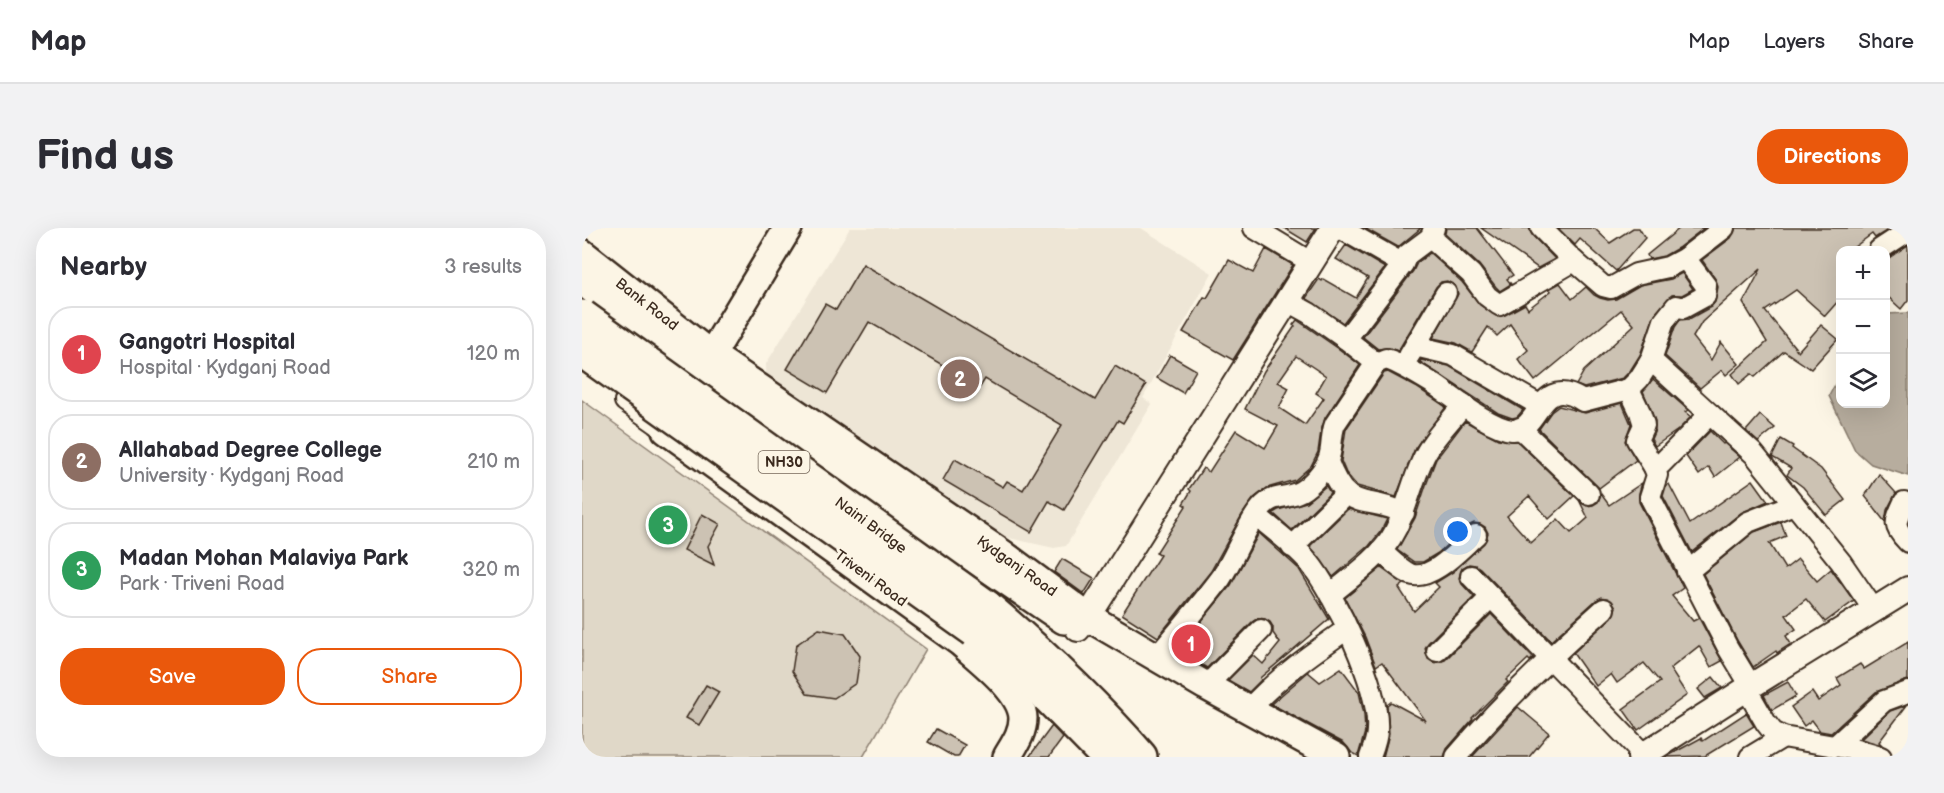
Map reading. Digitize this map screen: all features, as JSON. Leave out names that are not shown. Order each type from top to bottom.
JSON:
[{"type":"highway","name":"Naini Bridge","points":[[582,317],[980,618],[1040,688],[1107,757]]},
{"type":"highway","name":"Naini Bridge","points":[[582,350],[980,618],[1015,632],[1106,718],[1140,757]]},
{"type":"main road","points":[[666,430],[788,228]]},
{"type":"main road","name":"Bank Road","points":[[582,253],[706,364]]},
{"type":"main road","name":"Bank Road","points":[[582,281],[706,364]]},
{"type":"main road","name":"Kydganj Road","points":[[706,364],[1004,555],[1083,623],[1197,699],[1302,757]]},
{"type":"main road","name":"Triveni Road","points":[[666,430],[960,642],[1000,678],[1014,695],[1023,717],[1020,736],[1007,757]]},
{"type":"main road","name":"Kydganj Road","points":[[1083,623],[1157,657],[1335,757]]},
{"type":"street","points":[[1254,228],[1312,263]]},
{"type":"street","points":[[1083,623],[1334,228]]},
{"type":"street","points":[[1340,228],[1403,264]]},
{"type":"street","points":[[1541,228],[1603,286],[1611,288],[1636,274],[1668,267],[1685,258],[1724,228]]},
{"type":"street","points":[[1885,246],[1908,231]]},
{"type":"street","points":[[1346,339],[1403,264],[1407,255],[1432,232],[1471,274],[1487,296],[1500,305],[1574,261]]},
{"type":"street","points":[[1157,657],[1220,578],[1256,515],[1270,499],[1301,490],[1328,462],[1331,433],[1335,424],[1376,363],[1386,359],[1403,366],[1476,414],[1507,428],[1514,430],[1526,426],[1546,400],[1558,393],[1575,396],[1583,401],[1629,389],[1639,379],[1651,360],[1664,321],[1676,306],[1683,308],[1705,296],[1706,286],[1685,258]]},
{"type":"street","points":[[1403,366],[1446,293]]},
{"type":"street","points":[[1289,302],[1309,313],[1376,363]]},
{"type":"street","points":[[1415,346],[1453,355],[1541,406]]},
{"type":"street","points":[[1651,360],[1754,454],[1857,583],[1874,609]]},
{"type":"street","points":[[582,369],[666,430]]},
{"type":"street","points":[[1629,389],[1644,424],[1636,440],[1658,475],[1650,497],[1749,688],[1774,731],[1881,757]]},
{"type":"street","points":[[1330,595],[1381,551],[1390,540],[1404,513],[1419,468],[1429,447],[1463,405]]},
{"type":"street","points":[[1654,467],[1661,464],[1710,414]]},
{"type":"street","points":[[1520,428],[1589,494]]},
{"type":"street","points":[[1328,462],[1338,485],[1353,499],[1392,507],[1404,513]]},
{"type":"street","points":[[1292,547],[1346,494]]},
{"type":"street","points":[[1904,502],[1896,526],[1908,542]]},
{"type":"street","points":[[1688,572],[1748,522],[1794,504]]},
{"type":"street","points":[[1256,515],[1306,560],[1330,595],[1347,629],[1362,663],[1377,712],[1377,731],[1370,757]]},
{"type":"street","points":[[1381,551],[1399,567],[1420,576],[1433,572],[1476,535]]},
{"type":"street","points":[[1471,576],[1642,756],[1908,589]]},
{"type":"street","points":[[1437,651],[1491,597]]},
{"type":"street","points":[[1456,757],[1483,725],[1550,658],[1604,609]]},
{"type":"street","points":[[1249,709],[1291,668],[1347,629]]},
{"type":"street","points":[[1206,686],[1261,630]]},
{"type":"street","points":[[1834,747],[1884,701],[1908,692]]},
{"type":"street","points":[[1750,757],[1774,731]]},
{"type":"shaded area","points":[[850,228],[1141,228],[1212,273],[1143,398],[1152,404],[1066,546],[1054,548],[973,530],[767,395],[766,364]]},
{"type":"shaded area","points":[[1908,313],[1908,476],[1871,464],[1855,450],[1829,396],[1836,383],[1836,408],[1890,408],[1890,314]]},
{"type":"shaded area","points":[[582,400],[926,649],[863,757],[582,757]]},
{"type":"building","points":[[1284,228],[1316,228],[1307,242]]},
{"type":"building","points":[[1364,228],[1421,228],[1398,247]]},
{"type":"building","points":[[1446,228],[1477,228],[1513,275],[1507,279],[1511,284],[1500,291],[1479,265],[1445,234]]},
{"type":"building","points":[[1481,228],[1529,228],[1533,236],[1555,259],[1538,268]]},
{"type":"building","points":[[1558,228],[1594,228],[1610,243],[1633,228],[1639,228],[1645,238],[1616,271],[1580,239],[1575,245]]},
{"type":"building","points":[[1680,228],[1704,228],[1664,256],[1649,259],[1647,255]]},
{"type":"building","points":[[1736,228],[1891,228],[1875,238],[1872,234],[1856,246],[1836,246],[1836,304],[1825,316],[1796,290],[1765,311],[1798,351],[1821,325],[1836,337],[1836,341],[1811,369],[1784,351],[1755,377],[1751,374],[1739,384],[1732,374],[1767,342],[1743,303],[1761,269],[1702,322],[1693,337],[1711,360],[1721,342],[1739,364],[1726,375],[1722,370],[1700,388],[1665,356],[1675,327],[1680,320],[1689,319],[1711,307],[1715,302],[1718,287],[1716,280],[1702,260],[1731,238]]},
{"type":"building","points":[[1346,245],[1385,268],[1343,323],[1306,298],[1319,279],[1322,281],[1323,279],[1356,298],[1368,278],[1336,259]]},
{"type":"building","points":[[1908,245],[1908,300],[1901,309],[1890,299],[1890,257]]},
{"type":"building","points":[[1266,249],[1293,265],[1233,360],[1183,332],[1204,297],[1207,298],[1229,260],[1253,273]]},
{"type":"building","points":[[1430,253],[1462,282],[1480,305],[1498,317],[1525,304],[1528,309],[1551,291],[1549,289],[1560,283],[1572,299],[1586,287],[1594,295],[1608,300],[1616,299],[1640,285],[1671,279],[1682,273],[1693,289],[1682,295],[1672,295],[1655,314],[1640,355],[1623,378],[1584,388],[1576,385],[1584,371],[1634,325],[1621,310],[1535,381],[1518,359],[1528,350],[1510,324],[1497,336],[1488,327],[1472,352],[1456,343],[1433,338],[1458,294],[1456,287],[1447,281],[1441,282],[1436,287],[1398,351],[1389,348],[1378,349],[1363,337],[1417,263]]},
{"type":"building","points":[[863,264],[1095,400],[1115,366],[1146,385],[1123,423],[1118,420],[1064,510],[1049,501],[1031,532],[943,480],[955,459],[1003,487],[1007,481],[1023,490],[1062,425],[985,379],[980,387],[869,322],[827,393],[787,369],[825,304],[836,310]]},
{"type":"building","points":[[1297,320],[1360,365],[1325,418],[1318,452],[1311,466],[1295,480],[1267,488],[1254,498],[1211,571],[1158,637],[1122,614],[1160,555],[1156,553],[1186,506],[1183,504],[1191,491],[1189,489],[1203,468],[1209,472],[1236,430],[1265,448],[1278,426],[1245,409],[1264,371],[1295,326],[1293,325]],"holes":[[[1296,356],[1326,376],[1316,393],[1324,398],[1305,425],[1279,408],[1289,388],[1278,382]]]},
{"type":"building","points":[[1170,355],[1196,370],[1183,393],[1157,378]]},
{"type":"building","points":[[1421,360],[1449,366],[1523,410],[1517,417],[1512,418],[1498,413],[1420,362]]},
{"type":"building","points":[[1388,372],[1446,407],[1415,448],[1396,497],[1357,486],[1346,473],[1341,461],[1346,429],[1384,373]]},
{"type":"building","points":[[1653,379],[1688,410],[1685,412],[1691,417],[1678,430],[1655,446],[1651,439],[1655,430],[1655,421],[1643,391]]},
{"type":"building","points":[[1622,403],[1631,424],[1625,441],[1636,460],[1599,488],[1539,429],[1551,412],[1559,406],[1585,413]]},
{"type":"building","points":[[1760,415],[1775,428],[1758,442],[1746,431]]},
{"type":"building","points":[[1465,421],[1498,439],[1517,441],[1574,496],[1549,519],[1529,496],[1507,516],[1531,543],[1558,519],[1571,533],[1588,518],[1580,502],[1587,506],[1593,505],[1598,502],[1601,494],[1609,505],[1642,483],[1639,502],[1683,588],[1672,596],[1693,621],[1699,618],[1722,661],[1711,667],[1699,646],[1670,669],[1687,695],[1638,730],[1623,709],[1660,682],[1644,663],[1617,683],[1611,674],[1596,686],[1573,653],[1612,617],[1616,607],[1612,601],[1602,597],[1596,600],[1551,641],[1480,568],[1469,564],[1462,568],[1459,578],[1474,597],[1428,643],[1425,648],[1428,659],[1434,663],[1445,660],[1491,614],[1533,658],[1530,661],[1528,659],[1506,680],[1508,682],[1472,718],[1447,749],[1444,757],[1383,757],[1389,734],[1387,705],[1391,702],[1426,721],[1382,662],[1376,666],[1365,637],[1345,598],[1381,568],[1404,584],[1399,588],[1414,611],[1439,587],[1435,583],[1453,572],[1484,543],[1488,533],[1485,527],[1474,523],[1438,553],[1423,562],[1414,562],[1397,550],[1415,518],[1436,459]]},
{"type":"building","points":[[1710,431],[1740,457],[1715,477],[1709,467],[1699,475],[1686,456]]},
{"type":"building","points":[[1781,439],[1821,469],[1845,500],[1826,515],[1803,487],[1787,475],[1791,468],[1772,457]]},
{"type":"building","points":[[1879,474],[1896,493],[1887,510],[1885,522],[1865,496]]},
{"type":"building","points":[[1753,480],[1768,501],[1741,513],[1692,552],[1663,496],[1666,486],[1669,484],[1690,524]]},
{"type":"building","points":[[1326,486],[1330,493],[1292,530],[1273,513],[1306,502]]},
{"type":"building","points":[[1348,509],[1387,519],[1369,546],[1333,577],[1310,546]]},
{"type":"building","points":[[702,514],[720,524],[708,546],[714,565],[684,550]]},
{"type":"building","points":[[1781,522],[1786,536],[1769,543],[1785,569],[1798,559],[1817,581],[1831,569],[1854,601],[1825,622],[1806,599],[1786,615],[1796,629],[1786,636],[1791,644],[1753,667],[1703,574],[1754,532]]},
{"type":"building","points":[[1259,533],[1299,569],[1329,619],[1260,678],[1261,680],[1249,692],[1228,680],[1253,655],[1263,664],[1280,643],[1273,633],[1270,622],[1265,619],[1258,618],[1252,622],[1207,668],[1177,651],[1231,585]]},
{"type":"building","points":[[1062,559],[1094,578],[1084,594],[1054,572]]},
{"type":"building","points":[[819,629],[845,634],[860,656],[856,683],[834,698],[807,694],[792,671],[796,645]]},
{"type":"building","points":[[1908,642],[1908,680],[1876,692],[1831,733],[1820,731],[1812,720],[1804,726],[1791,707],[1812,692],[1818,701],[1841,685],[1837,678],[1860,664],[1864,669]]},
{"type":"building","points":[[1341,668],[1359,692],[1364,714],[1365,732],[1358,756],[1351,752],[1344,743],[1271,704],[1308,672],[1320,682]]},
{"type":"building","points":[[1713,677],[1722,688],[1705,698],[1698,689]]},
{"type":"building","points":[[1788,682],[1796,696],[1772,710],[1764,695]]},
{"type":"building","points":[[706,685],[719,692],[699,725],[686,718]]},
{"type":"building","points":[[1907,705],[1879,742],[1882,745],[1861,739],[1890,711]]},
{"type":"building","points":[[1518,707],[1549,733],[1529,757],[1472,757]]},
{"type":"building","points":[[1746,713],[1754,726],[1705,756],[1666,757],[1701,738],[1703,741]]},
{"type":"building","points":[[1052,726],[1063,738],[1049,757],[1029,757]]},
{"type":"building","points":[[936,729],[965,745],[958,757],[928,742]]},
{"type":"place","name":"Allahabad Degree College","points":[[960,379]]},
{"type":"place","name":"Madan Mohan Malaviya Park","points":[[668,525]]},
{"type":"place","name":"Gangotri Hospital","points":[[1191,644]]}]
